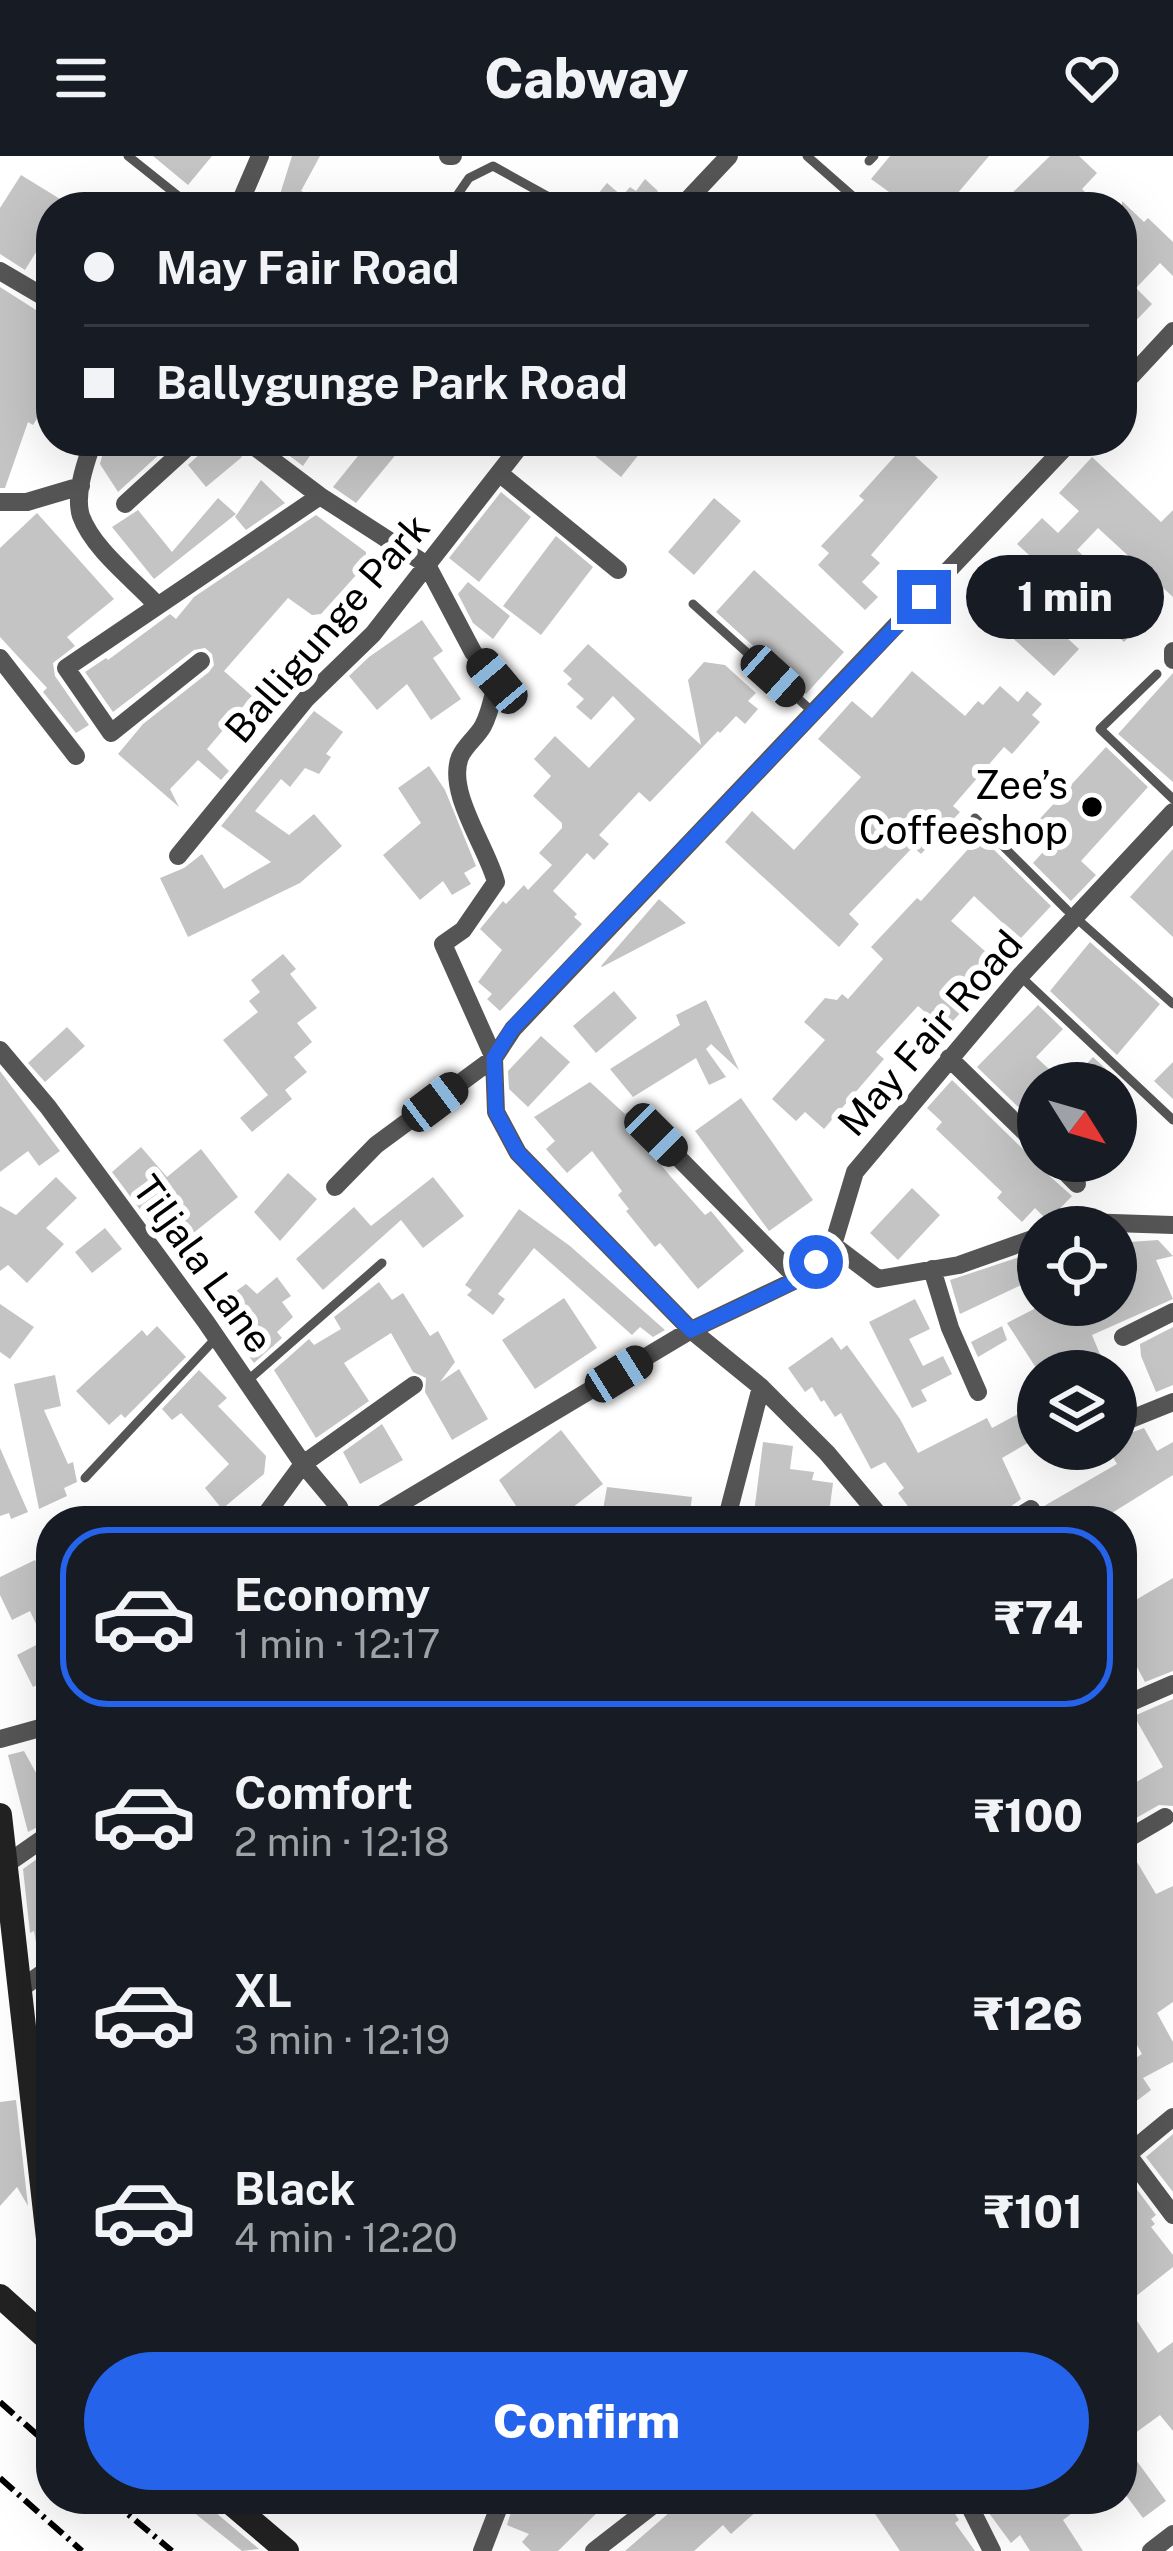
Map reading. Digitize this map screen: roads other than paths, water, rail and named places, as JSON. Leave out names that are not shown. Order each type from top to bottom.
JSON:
[{"type":"street","points":[[244,192],[260,156]]},
{"type":"street","points":[[695,192],[729,156]]},
{"type":"street","points":[[0,271],[36,292]]},
{"type":"street","points":[[1137,370],[1173,331]]},
{"type":"street","points":[[89,456],[80,514],[95,539],[156,604]]},
{"type":"street","points":[[125,504],[178,456]]},
{"type":"street","points":[[268,456],[427,565],[473,652],[497,681],[483,727],[459,758],[468,818],[496,882],[463,930],[443,944],[494,1058],[496,1112],[518,1153],[691,1330],[761,1387],[871,1506]]},
{"type":"street","name":"Balligunge Park","points":[[178,856],[306,699],[373,634],[512,456]]},
{"type":"street","points":[[335,1186],[376,1145],[494,1058],[512,1029],[1057,456]]},
{"type":"street","points":[[499,473],[618,570]]},
{"type":"street","points":[[0,502],[27,502],[81,486]]},
{"type":"street","points":[[201,662],[110,733],[66,668],[320,496]]},
{"type":"street","points":[[1,661],[76,756]]},
{"type":"street","name":"May Fair Road","points":[[396,1506],[691,1330],[799,1279],[833,1245],[855,1172],[1020,976],[1173,812]]},
{"type":"street","name":"Tiljala Lane","points":[[0,1050],[48,1107],[217,1337],[303,1464],[338,1506]]},
{"type":"street","points":[[950,1058],[1017,1123]]},
{"type":"street","points":[[656,1135],[799,1279]]},
{"type":"street","points":[[1137,1224],[1173,1225]]},
{"type":"street","points":[[833,1245],[878,1279],[958,1265],[1017,1245]]},
{"type":"street","points":[[932,1269],[950,1328],[978,1392]]},
{"type":"street","points":[[1124,1337],[1173,1312]]},
{"type":"street","points":[[271,1506],[303,1464],[414,1385]]},
{"type":"street","points":[[730,1506],[761,1387]]},
{"type":"street","points":[[1137,1417],[1173,1402]]},
{"type":"street","points":[[1137,1701],[1171,1689]]},
{"type":"street","points":[[0,1739],[36,1729]]},
{"type":"street","points":[[0,1816],[19,1990],[36,2074]]},
{"type":"street","points":[[1137,1835],[1170,1821]]},
{"type":"street","points":[[5,1865],[36,1843]]},
{"type":"street","points":[[19,1990],[36,1978]]},
{"type":"street","points":[[1137,2147],[1173,2117]]},
{"type":"street","points":[[1137,2172],[1173,2215]]},
{"type":"street","points":[[0,2296],[36,2328]]},
{"type":"street","points":[[244,2514],[287,2551]]},
{"type":"street","points":[[482,2551],[496,2514]]},
{"type":"street","points":[[604,2548],[644,2514]]},
{"type":"street","points":[[972,2514],[987,2549]]},
{"type":"street","points":[[1151,2551],[1173,2534]]},
{"type":"lane","points":[[128,156],[173,192]]},
{"type":"lane","points":[[481,172],[494,156]]},
{"type":"lane","points":[[807,156],[848,192]]},
{"type":"lane","points":[[459,192],[469,178],[493,166],[540,192]]},
{"type":"lane","points":[[693,604],[814,713]]},
{"type":"lane","points":[[1157,674],[1100,729],[1173,799]]},
{"type":"lane","points":[[976,818],[1075,917],[1173,1004]]},
{"type":"lane","points":[[1020,976],[1173,1120]]},
{"type":"lane","points":[[246,1382],[382,1263]]},
{"type":"lane","points":[[85,1478],[217,1337]]},
{"type":"railway","points":[[0,2402],[36,2434]]},
{"type":"railway","points":[[0,2478],[36,2510]]},
{"type":"railway","points":[[40,2514],[82,2551]]},
{"type":"railway","points":[[128,2514],[172,2551]]},
{"type":"place","name":"Zee’s Coffeeshop","points":[[1092,807]]}]
